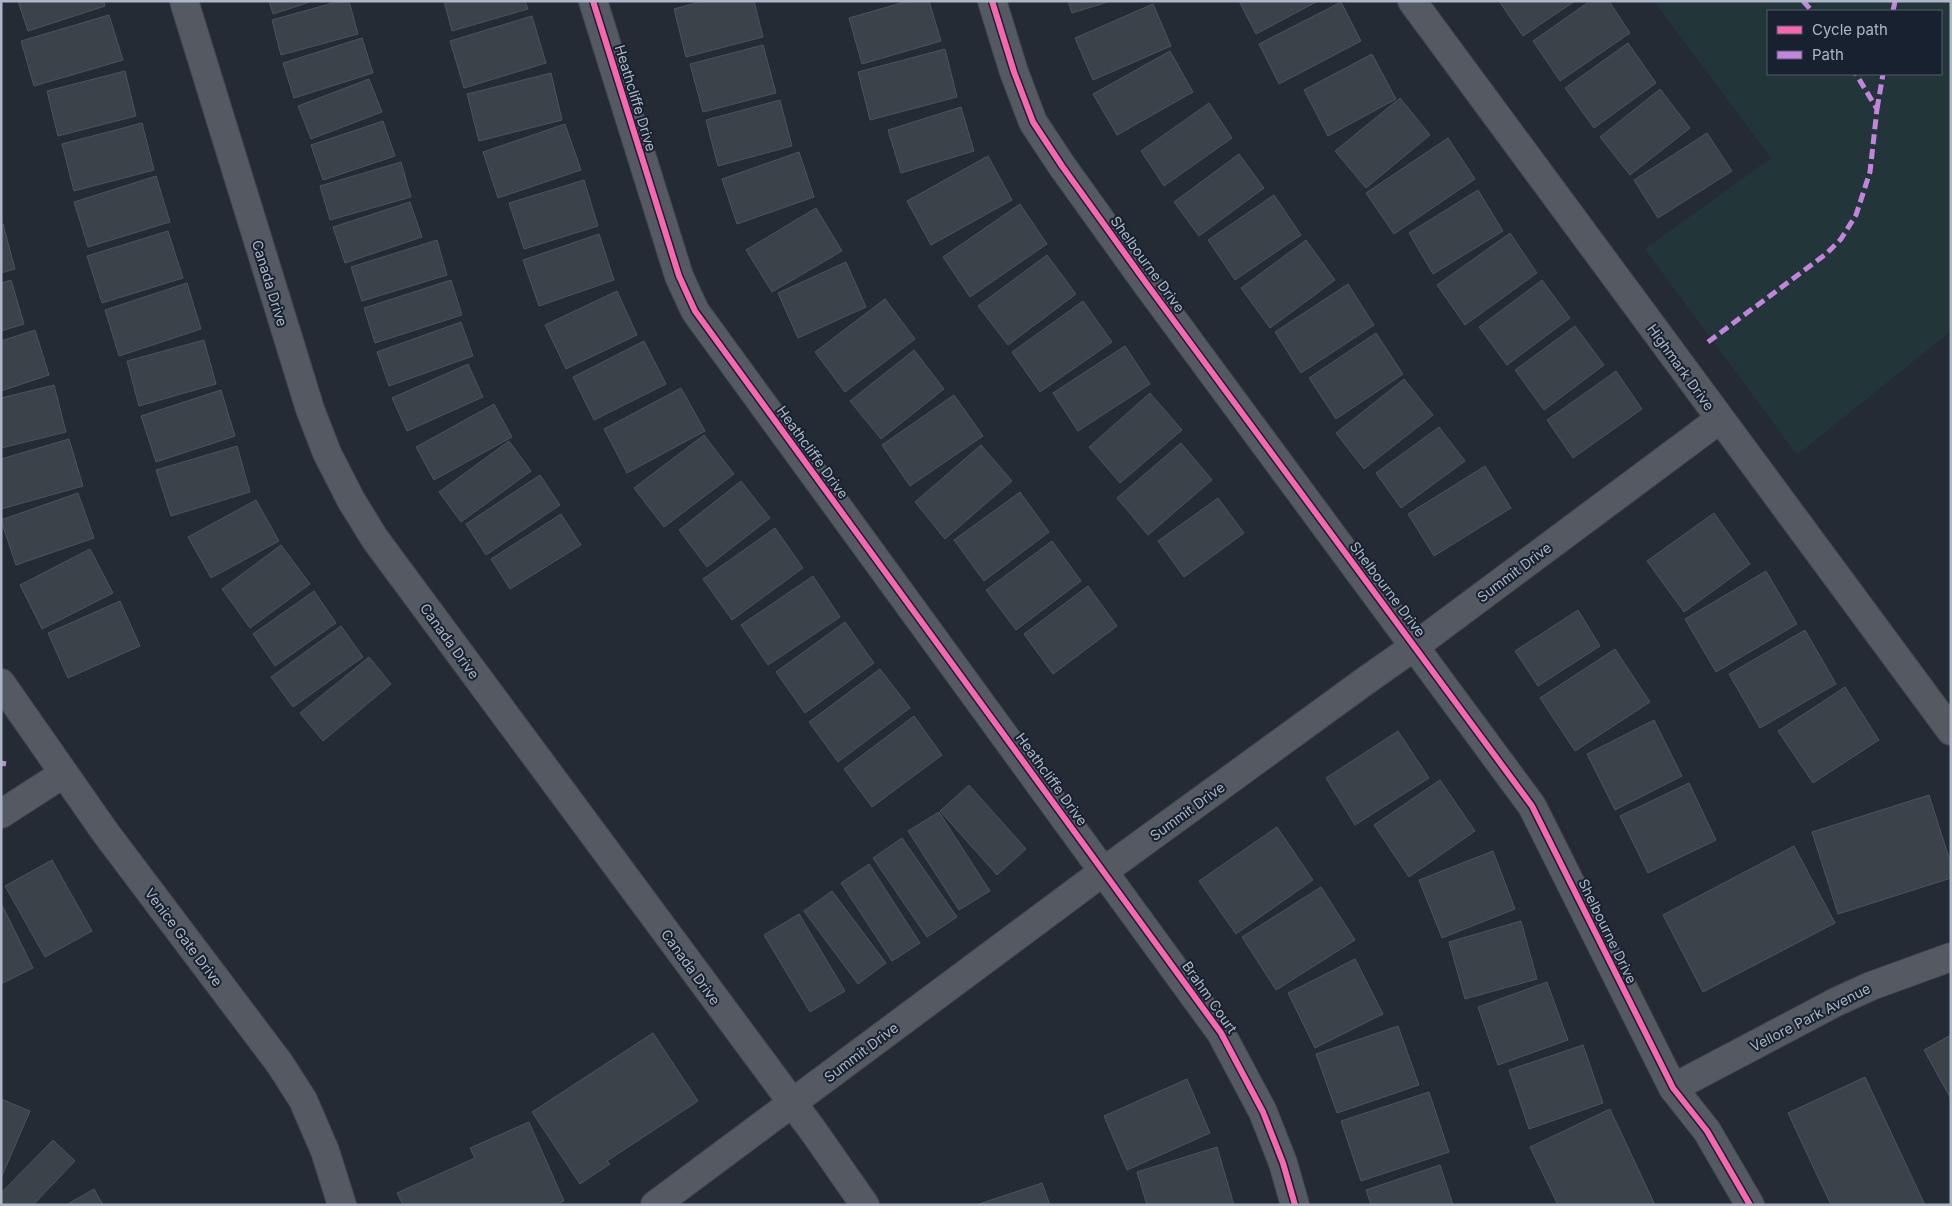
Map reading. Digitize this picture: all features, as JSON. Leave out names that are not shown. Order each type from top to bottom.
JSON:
[{"type":"street","name":"Canada Drive","points":[[184,1],[307,401],[327,453],[351,500],[375,539],[865,1205]]},
{"type":"street","name":"Heathcliffe Drive","points":[[593,1],[679,276],[696,311],[1104,872]]},
{"type":"street","name":"Shelbourne Drive","points":[[992,1],[1014,72],[1033,122],[1062,166],[1146,283],[1532,806],[1673,1088],[1707,1131],[1750,1205]]},
{"type":"street","name":"Highmark Drive","points":[[1412,1],[1951,731]]},
{"type":"street","name":"Summit Drive","points":[[655,1205],[1104,872],[1415,646],[1720,419]]},
{"type":"street","name":"Venice Gate Drive","points":[[1,683],[16,702],[104,832],[280,1064],[303,1100],[325,1151],[342,1205]]},
{"type":"street","points":[[1,814],[64,774]]},
{"type":"street","name":"Brahm Court","points":[[1104,872],[1221,1033],[1263,1112],[1283,1163],[1296,1205]]},
{"type":"street","name":"Vellore Park Avenue","points":[[1673,1088],[1836,1002],[1871,986],[1951,957]]},
{"type":"green space","points":[[1654,1],[1951,1],[1951,331],[1797,455],[1645,249],[1771,158]]},
{"type":"building","points":[[18,1],[104,1],[105,6],[28,31]]},
{"type":"building","points":[[269,1],[313,1],[273,14]]},
{"type":"building","points":[[340,1],[349,1],[358,34],[281,55],[272,20]]},
{"type":"building","points":[[444,1],[525,1],[528,9],[452,31]]},
{"type":"building","points":[[704,1],[754,1],[763,37],[686,57],[674,9]]},
{"type":"building","points":[[908,1],[929,1],[941,41],[862,64],[849,18]]},
{"type":"building","points":[[1068,1],[1111,1],[1072,13]]},
{"type":"building","points":[[1239,1],[1318,1],[1256,34]]},
{"type":"building","points":[[1499,1],[1575,1],[1523,36]]},
{"type":"building","points":[[1590,1],[1609,1],[1630,33],[1560,81],[1533,41]]},
{"type":"building","points":[[1341,2],[1361,41],[1279,84],[1259,44]]},
{"type":"building","points":[[1153,4],[1171,46],[1093,80],[1075,38]]},
{"type":"building","points":[[109,15],[123,60],[34,86],[21,41]]},
{"type":"building","points":[[532,16],[546,63],[464,88],[450,41]]},
{"type":"building","points":[[362,38],[373,73],[294,98],[283,63]]},
{"type":"building","points":[[1628,43],[1656,83],[1594,128],[1565,88]]},
{"type":"building","points":[[763,45],[776,93],[703,112],[690,64]]},
{"type":"building","points":[[945,49],[957,97],[870,120],[858,72]]},
{"type":"building","points":[[1170,51],[1193,92],[1117,135],[1093,94]]},
{"type":"building","points":[[1372,54],[1396,99],[1328,136],[1304,90]]},
{"type":"building","points":[[125,71],[136,116],[58,136],[47,91]]},
{"type":"building","points":[[551,73],[562,120],[479,141],[467,94]]},
{"type":"building","points":[[369,79],[382,112],[311,139],[298,106]]},
{"type":"building","points":[[1660,89],[1690,128],[1630,175],[1600,137]]},
{"type":"building","points":[[1400,98],[1430,135],[1366,188],[1335,151]]},
{"type":"building","points":[[780,100],[792,146],[718,166],[706,120]]},
{"type":"building","points":[[1209,103],[1232,138],[1164,186],[1141,151]]},
{"type":"building","points":[[961,107],[974,151],[901,173],[888,130]]},
{"type":"building","points":[[383,121],[395,156],[323,180],[311,145]]},
{"type":"building","points":[[142,123],[154,170],[74,191],[62,144]]},
{"type":"building","points":[[565,124],[581,170],[498,198],[483,152]]},
{"type":"building","points":[[1707,133],[1732,171],[1658,218],[1634,180]]},
{"type":"building","points":[[1448,138],[1475,179],[1394,234],[1366,193]]},
{"type":"building","points":[[799,152],[814,197],[737,224],[722,179]]},
{"type":"building","points":[[1239,154],[1264,188],[1199,236],[1174,202]]},
{"type":"building","points":[[988,156],[1012,200],[931,245],[907,201]]},
{"type":"building","points":[[401,162],[411,197],[330,220],[320,186]]},
{"type":"building","points":[[156,176],[170,222],[88,247],[74,202]]},
{"type":"building","points":[[584,180],[598,226],[524,249],[509,203]]},
{"type":"building","points":[[1478,190],[1503,231],[1433,274],[1409,233]]},
{"type":"building","points":[[1274,195],[1301,235],[1235,280],[1208,240]]},
{"type":"building","points":[[410,202],[422,237],[345,263],[333,227]]},
{"type":"building","points":[[1020,204],[1047,244],[970,297],[943,257]]},
{"type":"building","points":[[816,208],[842,251],[772,292],[746,250]]},
{"type":"building","points":[[1,224],[3,224],[15,269],[1,273]]},
{"type":"building","points":[[168,231],[183,278],[102,303],[87,256]]},
{"type":"building","points":[[1510,233],[1537,273],[1465,325],[1437,285]]},
{"type":"building","points":[[599,234],[614,280],[539,306],[523,260]]},
{"type":"building","points":[[437,240],[447,275],[362,301],[351,267]]},
{"type":"building","points":[[1306,240],[1335,280],[1270,328],[1241,288]]},
{"type":"building","points":[[1047,255],[1076,294],[1008,345],[978,306]]},
{"type":"building","points":[[846,262],[866,307],[798,338],[778,293]]},
{"type":"building","points":[[11,280],[24,324],[1,331],[1,283]]},
{"type":"building","points":[[451,280],[462,315],[375,343],[364,308]]},
{"type":"building","points":[[1542,280],[1570,318],[1507,365],[1479,327]]},
{"type":"building","points":[[187,283],[201,329],[119,356],[105,310]]},
{"type":"building","points":[[1348,284],[1374,325],[1301,373],[1275,332]]},
{"type":"building","points":[[617,291],[637,335],[566,369],[545,325]]},
{"type":"building","points":[[885,299],[915,339],[845,392],[815,352]]},
{"type":"building","points":[[1083,301],[1112,342],[1040,392],[1012,352]]},
{"type":"building","points":[[461,322],[473,356],[389,386],[377,352]]},
{"type":"building","points":[[1575,326],[1604,365],[1544,410],[1515,370]]},
{"type":"building","points":[[35,330],[49,375],[1,391],[1,341]]},
{"type":"building","points":[[1376,333],[1403,374],[1336,419],[1309,378]]},
{"type":"building","points":[[204,340],[216,384],[139,406],[127,361]]},
{"type":"building","points":[[644,341],[666,384],[594,420],[573,377]]},
{"type":"building","points":[[1125,346],[1150,384],[1078,431],[1053,393]]},
{"type":"building","points":[[914,350],[944,389],[881,439],[850,401]]},
{"type":"building","points":[[468,364],[483,397],[407,431],[392,398]]},
{"type":"building","points":[[1616,371],[1642,409],[1573,458],[1547,420]]},
{"type":"building","points":[[1404,379],[1433,415],[1364,469],[1336,433]]},
{"type":"building","points":[[54,385],[66,432],[1,448],[1,398]]},
{"type":"building","points":[[681,388],[705,431],[627,473],[604,429]]},
{"type":"building","points":[[221,390],[235,436],[156,462],[141,416]]},
{"type":"building","points":[[1150,393],[1182,430],[1120,483],[1089,447]]},
{"type":"building","points":[[954,395],[983,436],[910,486],[882,445]]},
{"type":"building","points":[[494,404],[512,437],[434,480],[416,447]]},
{"type":"building","points":[[1439,427],[1465,461],[1401,508],[1376,473]]},
{"type":"building","points":[[704,435],[734,474],[664,527],[634,488]]},
{"type":"building","points":[[69,439],[83,486],[1,509],[1,459]]},
{"type":"building","points":[[509,441],[531,471],[461,522],[439,492]]},
{"type":"building","points":[[1181,443],[1212,480],[1148,535],[1117,498]]},
{"type":"building","points":[[981,445],[1012,481],[945,539],[915,502]]},
{"type":"building","points":[[237,446],[250,492],[171,516],[156,470]]},
{"type":"building","points":[[1485,466],[1511,508],[1434,556],[1408,514]]},
{"type":"building","points":[[540,475],[560,505],[486,555],[466,524]]},
{"type":"building","points":[[741,481],[770,518],[707,567],[679,530]]},
{"type":"building","points":[[1020,492],[1049,532],[984,581],[954,540]]},
{"type":"building","points":[[78,493],[94,538],[16,565],[1,520]]},
{"type":"building","points":[[1218,498],[1244,533],[1184,577],[1158,541]]},
{"type":"building","points":[[256,500],[279,541],[211,578],[188,537]]},
{"type":"building","points":[[1714,513],[1750,564],[1684,612],[1647,561]]},
{"type":"building","points":[[561,514],[581,545],[510,589],[491,559]]},
{"type":"building","points":[[775,528],[803,568],[732,620],[703,579]]},
{"type":"building","points":[[1052,541],[1081,581],[1016,630],[986,590]]},
{"type":"building","points":[[281,545],[310,584],[250,628],[222,589]]},
{"type":"building","points":[[90,549],[113,593],[42,629],[20,585]]},
{"type":"building","points":[[1766,571],[1797,624],[1716,672],[1685,619]]},
{"type":"building","points":[[813,576],[840,617],[768,665],[741,625]]},
{"type":"building","points":[[1088,586],[1117,626],[1053,674],[1024,634]]},
{"type":"building","points":[[314,591],[336,623],[275,666],[253,634]]},
{"type":"building","points":[[120,601],[140,646],[68,678],[48,633]]},
{"type":"building","points":[[1578,610],[1600,646],[1538,686],[1515,651]]},
{"type":"building","points":[[845,622],[874,663],[805,713],[776,672]]},
{"type":"building","points":[[341,626],[363,657],[293,707],[271,677]]},
{"type":"building","points":[[1805,630],[1836,684],[1760,728],[1729,674]]},
{"type":"building","points":[[1615,649],[1650,702],[1575,751],[1540,698]]},
{"type":"building","points":[[369,657],[391,684],[323,741],[300,713]]},
{"type":"building","points":[[880,669],[910,708],[838,762],[809,722]]},
{"type":"building","points":[[1845,687],[1879,740],[1813,783],[1778,731]]},
{"type":"building","points":[[914,716],[942,755],[872,807],[844,769]]},
{"type":"building","points":[[1654,720],[1682,776],[1615,810],[1587,754]]},
{"type":"building","points":[[1398,731],[1429,778],[1355,825],[1326,778]]},
{"type":"building","points":[[1440,780],[1475,831],[1409,877],[1374,825]]},
{"type":"building","points":[[1689,783],[1716,840],[1648,873],[1620,816]]},
{"type":"building","points":[[969,785],[1026,849],[997,875],[940,811]]},
{"type":"building","points":[[1929,795],[1951,864],[1951,878],[1838,914],[1812,832]]},
{"type":"building","points":[[939,812],[990,891],[959,910],[908,831]]},
{"type":"building","points":[[1277,827],[1313,880],[1236,934],[1199,881]]},
{"type":"building","points":[[902,838],[957,917],[927,937],[873,858]]},
{"type":"building","points":[[1794,846],[1835,923],[1703,992],[1663,915]]},
{"type":"building","points":[[1493,851],[1515,909],[1442,938],[1419,880]]},
{"type":"building","points":[[52,860],[92,931],[45,957],[5,886]]},
{"type":"building","points":[[869,864],[920,943],[892,961],[841,883]]},
{"type":"building","points":[[1321,887],[1355,940],[1276,990],[1242,937]]},
{"type":"building","points":[[832,891],[886,963],[858,984],[804,911]]},
{"type":"building","points":[[1,903],[33,968],[1,984]]},
{"type":"building","points":[[799,914],[845,991],[810,1012],[764,935]]},
{"type":"building","points":[[1521,921],[1537,979],[1465,999],[1449,942]]},
{"type":"building","points":[[1355,959],[1383,1014],[1315,1048],[1288,993]]},
{"type":"building","points":[[1547,982],[1568,1040],[1498,1065],[1478,1007]]},
{"type":"building","points":[[1398,1026],[1419,1085],[1337,1113],[1316,1054]]},
{"type":"building","points":[[653,1033],[698,1101],[607,1161],[610,1164],[580,1184],[532,1112]]},
{"type":"building","points":[[1951,1035],[1951,1099],[1924,1050]]},
{"type":"building","points":[[1583,1045],[1603,1103],[1529,1129],[1509,1070]]},
{"type":"building","points":[[1865,1077],[1925,1205],[1831,1205],[1788,1113]]},
{"type":"building","points":[[1187,1079],[1210,1133],[1127,1170],[1104,1116]]},
{"type":"building","points":[[1429,1092],[1449,1152],[1361,1181],[1341,1121]]},
{"type":"building","points":[[1,1099],[30,1111],[1,1178]]},
{"type":"building","points":[[1610,1109],[1655,1205],[1558,1205],[1530,1147]]},
{"type":"building","points":[[529,1122],[564,1201],[555,1205],[403,1205],[397,1193],[475,1158],[470,1148]]},
{"type":"building","points":[[53,1140],[75,1161],[33,1205],[3,1205],[1,1203],[1,1193]]},
{"type":"building","points":[[1217,1147],[1234,1205],[1147,1205],[1137,1172]]},
{"type":"building","points":[[1440,1165],[1453,1205],[1371,1205],[1366,1190]]},
{"type":"building","points":[[1042,1183],[1050,1205],[976,1205]]},
{"type":"building","points":[[94,1189],[103,1205],[66,1205]]},
{"type":"marked path","points":[[1803,1],[1811,10]]},
{"type":"marked path","points":[[1893,10],[1895,1]]},
{"type":"marked path","points":[[1708,342],[1826,254],[1841,239],[1856,215],[1870,172],[1877,109],[1857,75]]},
{"type":"marked path","points":[[1877,109],[1883,75]]},
{"type":"marked path","points":[[1,763],[6,764]]},
{"type":"cycle path","points":[[593,1],[679,276],[695,311],[1221,1033],[1263,1112],[1283,1163],[1295,1205]]},
{"type":"cycle path","points":[[992,1],[1014,72],[1033,122],[1062,166],[1146,283],[1532,806],[1673,1088],[1707,1131],[1750,1205]]}]
